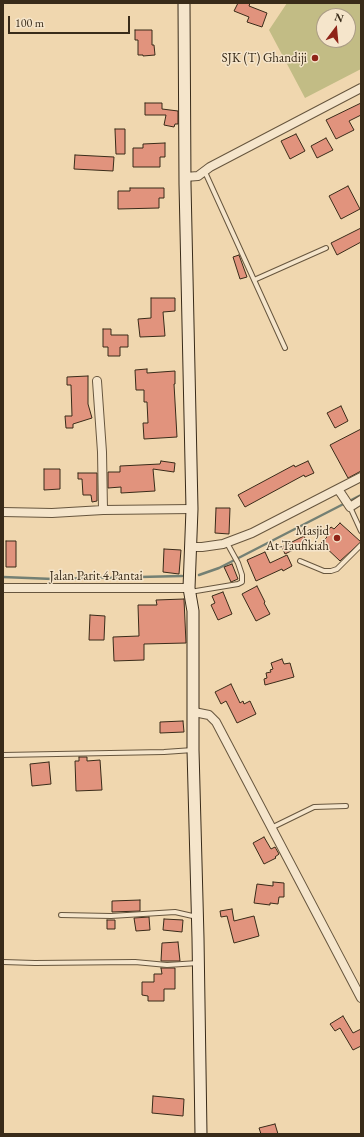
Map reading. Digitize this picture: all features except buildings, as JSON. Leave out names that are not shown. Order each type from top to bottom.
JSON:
[{"type":"street","points":[[184,3],[185,177],[192,509],[189,590],[193,611],[193,750],[199,963],[201,1134]]},
{"type":"street","points":[[185,177],[198,176],[210,167],[361,88]]},
{"type":"street","points":[[97,381],[102,452],[103,510]]},
{"type":"street","points":[[191,547],[202,547],[227,542],[252,533],[361,477]]},
{"type":"street","points":[[338,489],[347,503],[361,500]]},
{"type":"street","points":[[3,512],[52,513],[103,510],[192,509]]},
{"type":"street","name":"Jalan Parit 4 Pantai","points":[[3,588],[189,590]]},
{"type":"street","points":[[194,712],[209,715],[216,722],[361,998]]},
{"type":"lane","points":[[205,172],[285,348]]},
{"type":"lane","points":[[254,280],[326,248]]},
{"type":"lane","points":[[347,503],[361,531]]},
{"type":"lane","points":[[189,590],[238,584],[242,582],[242,575],[238,563],[227,542]]},
{"type":"lane","points":[[300,561],[324,571],[331,571],[337,569],[361,547],[361,545]]},
{"type":"lane","points":[[3,755],[193,750]]},
{"type":"lane","points":[[271,828],[314,807],[346,806]]},
{"type":"lane","points":[[61,915],[111,916],[175,912],[197,917]]},
{"type":"lane","points":[[3,962],[135,962],[167,965],[199,963]]},
{"type":"shaded area","points":[[287,3],[361,3],[361,69],[305,98],[269,30]]},
{"type":"waterway","points":[[199,575],[219,568],[361,495]]},
{"type":"waterway","points":[[3,577],[53,579],[182,576]]},
{"type":"place","name":"SJK (T) Ghandiji","points":[[315,58]]},
{"type":"place","name":"Masjid At-Taufikiah","points":[[337,538]]}]
